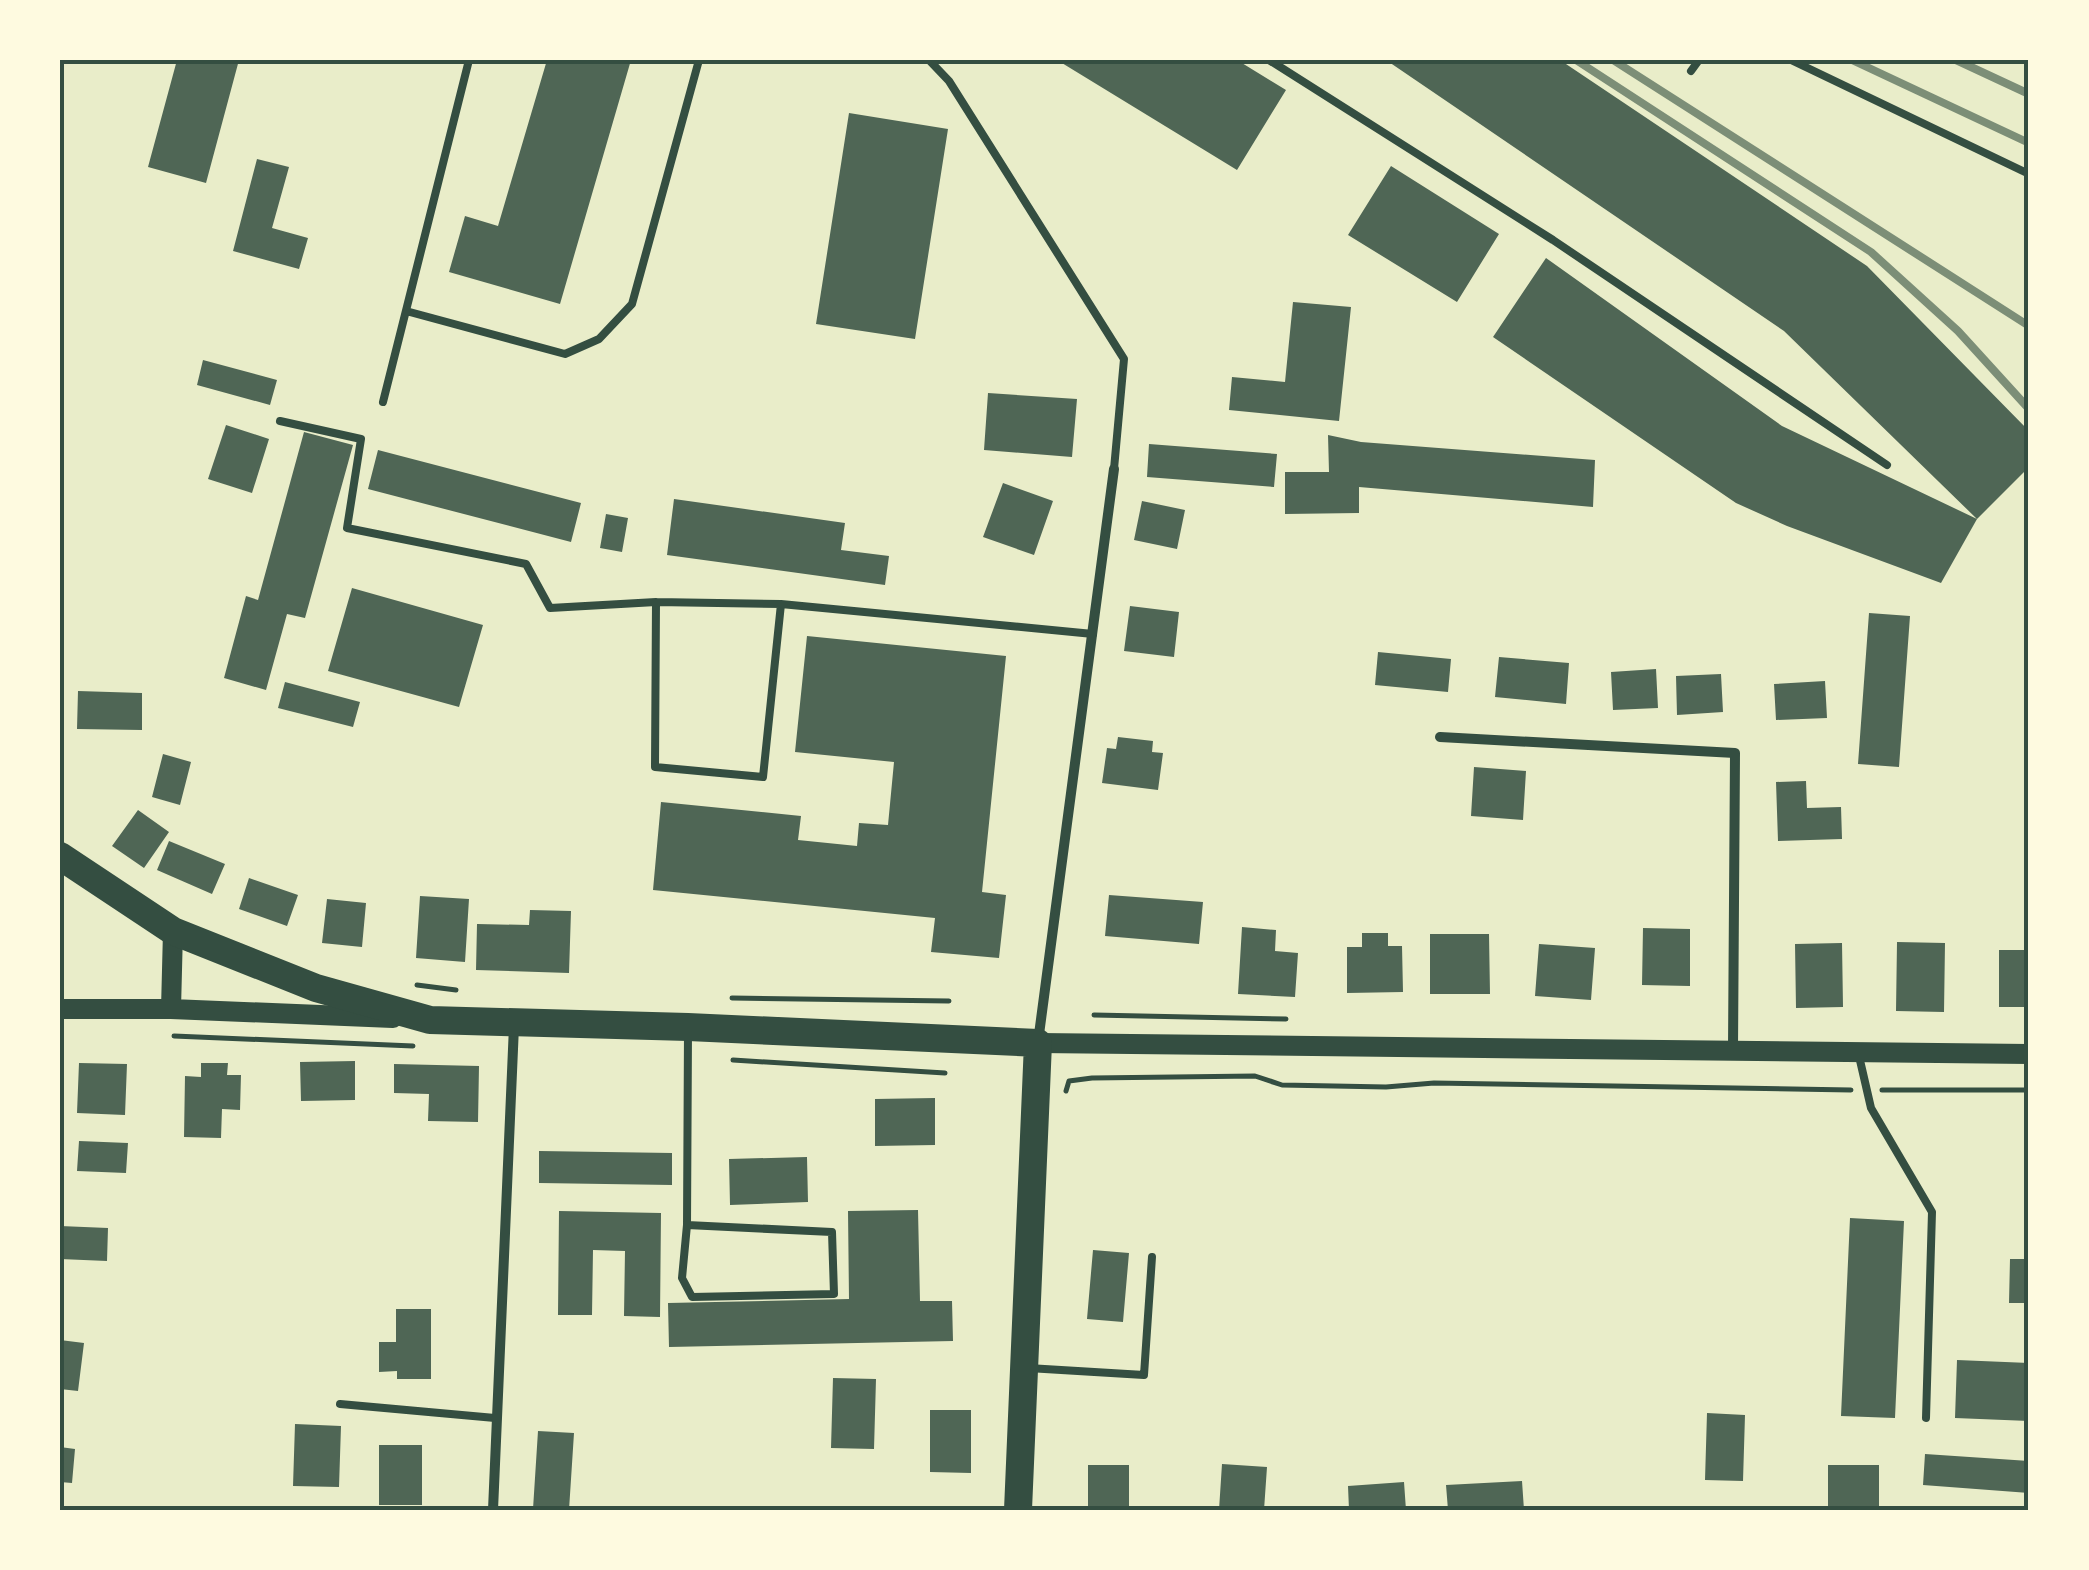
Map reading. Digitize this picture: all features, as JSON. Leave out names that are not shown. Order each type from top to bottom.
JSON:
[{"type":"highway","points":[[60,856],[173,930],[316,988],[430,1020],[1038,1043],[1018,1510]]},
{"type":"main road","points":[[171,1009],[173,930]]},
{"type":"main road","points":[[60,1008],[430,1020]]},
{"type":"main road","points":[[1038,1043],[2029,1054]]},
{"type":"street","points":[[1038,1043],[1114,468]]},
{"type":"street","points":[[1440,737],[1735,753],[1733,1049]]},
{"type":"street","points":[[493,1510],[514,1022]]},
{"type":"lane","points":[[383,402],[469,60]]},
{"type":"lane","points":[[406,310],[565,354],[599,338],[632,304],[699,60]]},
{"type":"lane","points":[[928,60],[949,81],[1124,359],[1114,468]]},
{"type":"lane","points":[[1268,60],[1553,240],[1887,465]]},
{"type":"lane","points":[[1691,71],[1700,60]]},
{"type":"lane","points":[[1791,60],[2029,174]]},
{"type":"lane","points":[[280,421],[362,439],[347,528],[526,564],[550,608],[656,602],[781,604],[1093,634]]},
{"type":"lane","points":[[656,602],[655,767],[763,777],[781,604]]},
{"type":"lane","points":[[687,1224],[832,1232],[834,1294],[692,1296],[682,1278],[687,1224],[688,1027]]},
{"type":"lane","points":[[1858,1051],[1871,1108],[1932,1212],[1926,1418]]},
{"type":"lane","points":[[1024,1368],[1144,1375],[1152,1257]]},
{"type":"lane","points":[[340,1404],[495,1418]]},
{"type":"path","points":[[401,983],[469,991]]},
{"type":"path","points":[[720,998],[949,1001]]},
{"type":"path","points":[[165,1036],[417,1046]]},
{"type":"path","points":[[689,1057],[945,1073]]},
{"type":"path","points":[[1064,1096],[1069,1081],[1092,1078],[1255,1076],[1282,1085],[1314,1086],[1434,1083],[2029,1090]]},
{"type":"building","points":[[177,60],[239,60],[206,183],[148,167]]},
{"type":"building","points":[[547,60],[631,60],[560,304],[449,272],[465,216],[498,226]]},
{"type":"building","points":[[1057,60],[1237,60],[1286,90],[1237,170]]},
{"type":"building","points":[[1386,60],[1560,60],[1867,266],[2029,431],[2029,467],[1977,519],[1784,331]]},
{"type":"building","points":[[849,113],[948,129],[915,339],[816,324]]},
{"type":"building","points":[[257,159],[289,167],[272,228],[308,238],[299,269],[233,251]]},
{"type":"building","points":[[1391,166],[1499,234],[1457,302],[1348,235]]},
{"type":"building","points":[[1546,258],[1782,426],[1977,519],[1941,583],[1736,503],[1493,337]]},
{"type":"building","points":[[1293,302],[1351,307],[1339,421],[1229,410],[1232,377],[1285,382]]},
{"type":"building","points":[[203,360],[277,380],[270,405],[197,385]]},
{"type":"building","points":[[988,393],[1077,399],[1072,457],[984,450]]},
{"type":"building","points":[[226,425],[269,439],[252,493],[208,479]]},
{"type":"building","points":[[304,432],[353,445],[305,618],[287,614],[266,690],[224,678],[246,596],[258,600]]},
{"type":"building","points":[[1328,435],[1361,442],[1595,460],[1593,507],[1359,487],[1359,513],[1285,514],[1285,472],[1329,472]]},
{"type":"building","points":[[1149,444],[1277,454],[1274,487],[1147,477]]},
{"type":"building","points":[[378,450],[581,503],[571,542],[368,489]]},
{"type":"building","points":[[1003,483],[1053,501],[1034,555],[983,537]]},
{"type":"building","points":[[674,499],[845,523],[841,550],[889,556],[885,585],[667,555]]},
{"type":"building","points":[[1142,501],[1185,510],[1177,549],[1134,540]]},
{"type":"building","points":[[606,514],[628,518],[622,552],[600,548]]},
{"type":"building","points":[[352,588],[483,625],[459,707],[328,671]]},
{"type":"building","points":[[1130,606],[1179,612],[1174,657],[1124,651]]},
{"type":"building","points":[[1869,613],[1910,616],[1899,767],[1858,764]]},
{"type":"building","points":[[807,636],[1006,656],[982,892],[1006,895],[999,958],[931,952],[935,918],[653,890],[661,802],[801,816],[798,840],[857,846],[859,823],[888,825],[894,762],[795,752]]},
{"type":"building","points":[[1378,652],[1451,659],[1448,692],[1375,685]]},
{"type":"building","points":[[1499,657],[1569,663],[1566,704],[1495,697]]},
{"type":"building","points":[[1656,669],[1658,708],[1613,710],[1611,672]]},
{"type":"building","points":[[1721,674],[1723,712],[1677,715],[1676,676]]},
{"type":"building","points":[[1825,681],[1827,718],[1776,720],[1774,684]]},
{"type":"building","points":[[285,682],[360,702],[353,727],[278,708]]},
{"type":"building","points":[[78,691],[142,693],[142,730],[77,729]]},
{"type":"building","points":[[1118,737],[1153,741],[1152,752],[1163,753],[1158,790],[1102,783],[1107,748],[1116,749]]},
{"type":"building","points":[[163,754],[191,762],[180,805],[152,797]]},
{"type":"building","points":[[1474,767],[1526,771],[1523,820],[1471,816]]},
{"type":"building","points":[[1806,781],[1807,808],[1841,807],[1842,839],[1778,841],[1776,782]]},
{"type":"building","points":[[138,810],[169,832],[144,868],[112,846]]},
{"type":"building","points":[[169,841],[225,864],[212,894],[157,870]]},
{"type":"building","points":[[249,878],[298,895],[287,926],[239,909]]},
{"type":"building","points":[[1109,895],[1203,902],[1199,944],[1105,936]]},
{"type":"building","points":[[420,896],[469,899],[465,962],[416,958]]},
{"type":"building","points":[[327,899],[366,903],[362,947],[322,943]]},
{"type":"building","points":[[530,910],[571,911],[569,973],[476,970],[477,924],[529,925]]},
{"type":"building","points":[[1242,927],[1276,930],[1275,951],[1298,953],[1295,997],[1238,994]]},
{"type":"building","points":[[1643,928],[1690,929],[1690,986],[1642,985]]},
{"type":"building","points":[[1362,933],[1388,933],[1388,946],[1402,946],[1403,992],[1347,993],[1347,947],[1362,947]]},
{"type":"building","points":[[1430,934],[1489,934],[1490,994],[1430,994]]},
{"type":"building","points":[[1897,942],[1945,943],[1944,1012],[1896,1011]]},
{"type":"building","points":[[1842,943],[1843,1007],[1796,1008],[1795,944]]},
{"type":"building","points":[[1539,944],[1595,948],[1591,1000],[1535,996]]},
{"type":"building","points":[[1999,950],[2029,950],[2029,1007],[1999,1007]]},
{"type":"building","points":[[355,1061],[355,1100],[301,1101],[300,1062]]},
{"type":"building","points":[[79,1063],[127,1064],[125,1115],[77,1113]]},
{"type":"building","points":[[201,1063],[228,1063],[227,1075],[241,1075],[240,1110],[222,1109],[221,1138],[184,1137],[185,1076],[201,1077]]},
{"type":"building","points":[[394,1064],[479,1066],[478,1122],[428,1121],[429,1094],[394,1093]]},
{"type":"building","points":[[935,1098],[935,1145],[875,1146],[875,1099]]},
{"type":"building","points":[[79,1141],[128,1143],[126,1173],[77,1171]]},
{"type":"building","points":[[539,1151],[672,1153],[672,1185],[539,1183]]},
{"type":"building","points":[[807,1157],[808,1202],[730,1205],[729,1159]]},
{"type":"building","points":[[918,1210],[920,1301],[952,1301],[953,1341],[669,1347],[668,1303],[849,1299],[848,1211]]},
{"type":"building","points":[[559,1211],[661,1213],[660,1317],[624,1316],[625,1251],[593,1250],[592,1315],[558,1315]]},
{"type":"building","points":[[1850,1218],[1904,1221],[1895,1418],[1841,1416]]},
{"type":"building","points":[[60,1226],[108,1228],[107,1261],[60,1259]]},
{"type":"building","points":[[1093,1250],[1129,1253],[1123,1322],[1087,1319]]},
{"type":"building","points":[[2010,1259],[2029,1259],[2029,1303],[2009,1303]]},
{"type":"building","points":[[396,1309],[431,1309],[431,1379],[397,1379],[397,1371],[379,1372],[379,1342],[396,1342]]},
{"type":"building","points":[[60,1340],[84,1343],[78,1391],[60,1389]]},
{"type":"building","points":[[1957,1360],[2029,1363],[2029,1421],[1955,1418]]},
{"type":"building","points":[[833,1378],[876,1379],[874,1449],[831,1448]]},
{"type":"building","points":[[930,1410],[971,1410],[971,1473],[930,1472]]},
{"type":"building","points":[[1707,1413],[1745,1415],[1743,1481],[1705,1480]]},
{"type":"building","points":[[295,1424],[341,1426],[339,1487],[293,1486]]},
{"type":"building","points":[[538,1431],[574,1433],[569,1510],[533,1509]]},
{"type":"building","points":[[379,1445],[422,1445],[422,1505],[379,1505]]},
{"type":"building","points":[[60,1447],[75,1449],[72,1483],[60,1482]]},
{"type":"building","points":[[1925,1454],[2029,1461],[2029,1493],[1923,1485]]},
{"type":"building","points":[[1222,1464],[1267,1467],[1264,1510],[1219,1510]]},
{"type":"building","points":[[1088,1465],[1129,1465],[1129,1510],[1088,1510]]},
{"type":"building","points":[[1828,1465],[1879,1465],[1879,1510],[1828,1510]]},
{"type":"building","points":[[1522,1481],[1524,1510],[1448,1510],[1446,1485]]},
{"type":"building","points":[[1404,1482],[1406,1510],[1349,1510],[1348,1486]]},
{"type":"railway","points":[[1576,60],[1871,252],[1958,331],[2029,409]]},
{"type":"railway","points":[[1613,60],[2029,326]]},
{"type":"railway","points":[[1852,60],[2029,143]]},
{"type":"railway","points":[[1956,60],[2029,94]]}]
